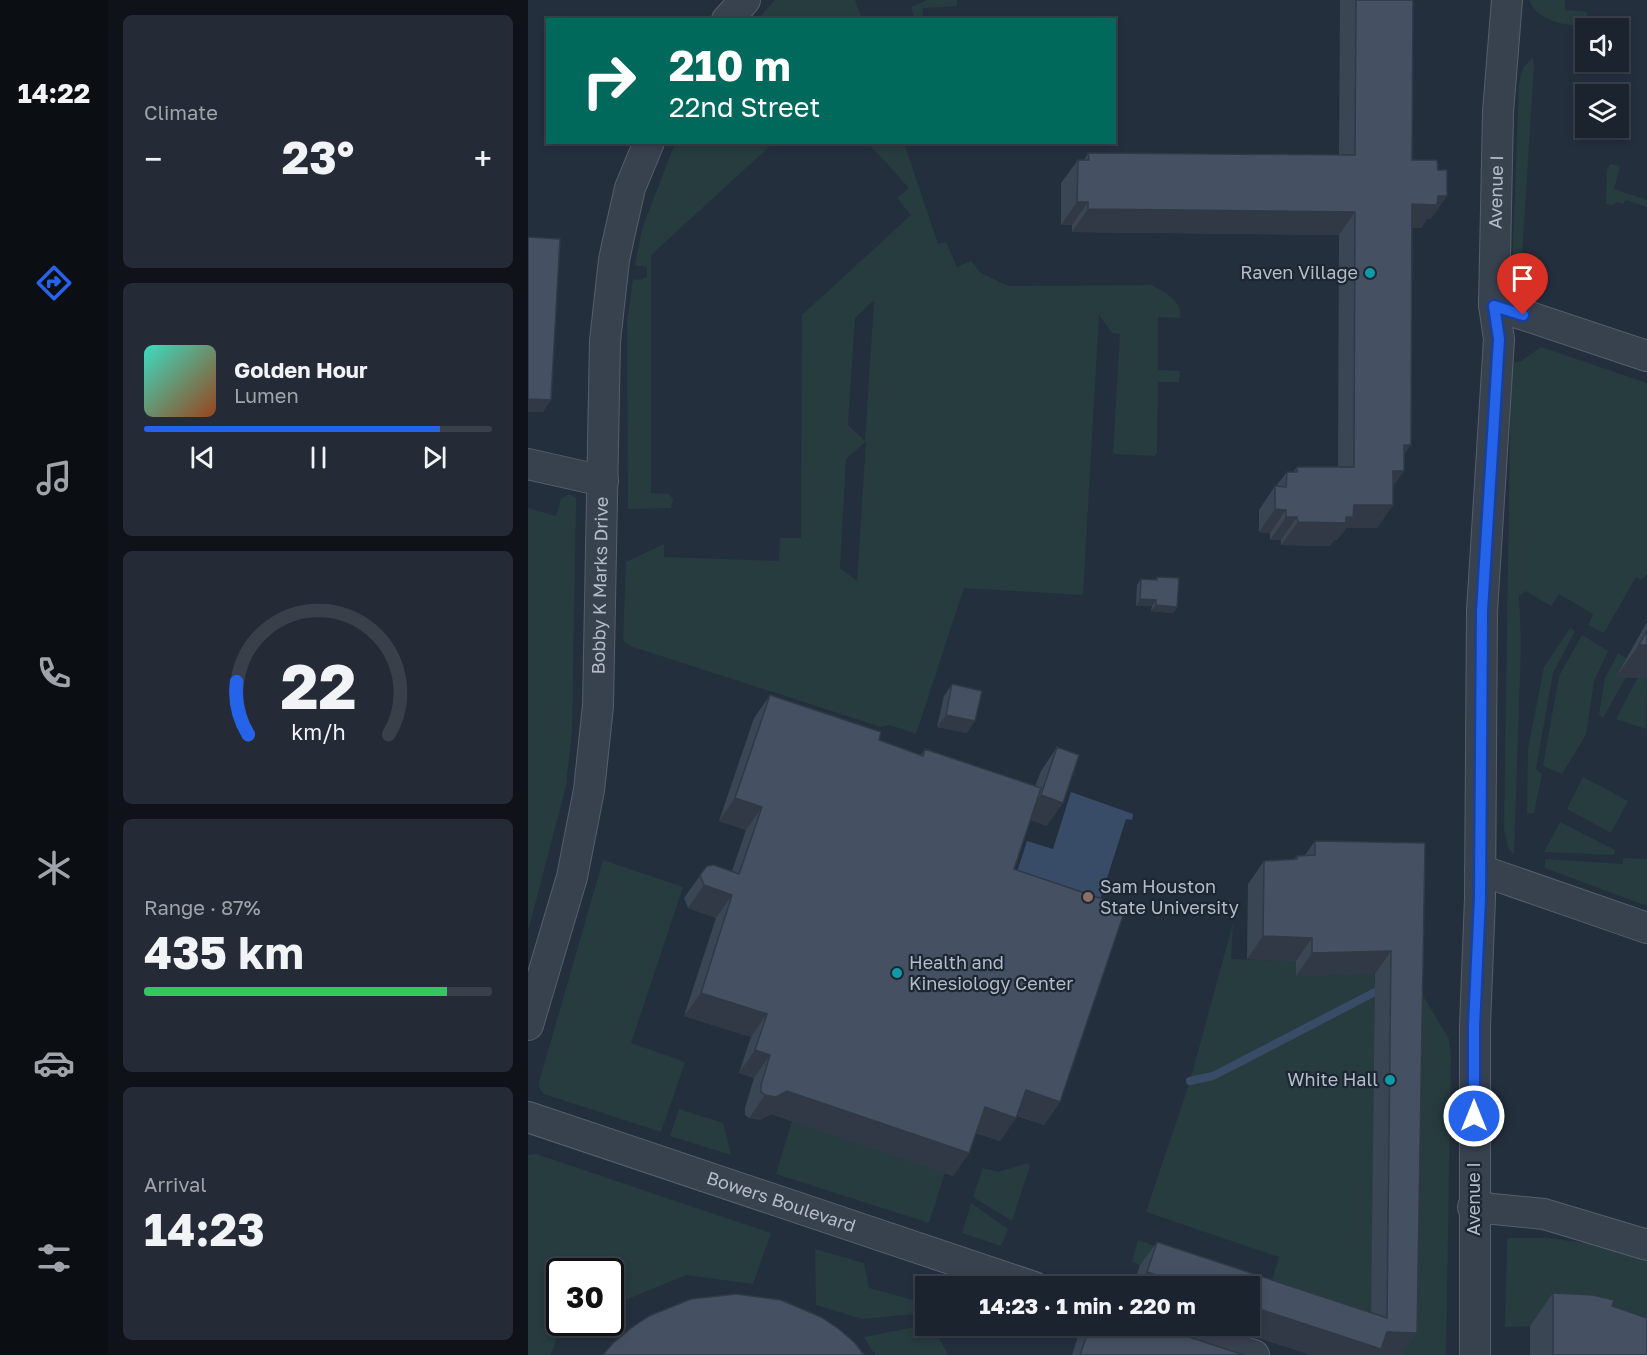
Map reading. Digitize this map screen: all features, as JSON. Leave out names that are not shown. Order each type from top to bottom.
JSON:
[{"type":"street","points":[[729,18],[745,0]]},
{"type":"street","name":"Avenue I","points":[[1475,1355],[1474,1026],[1480,870],[1482,611],[1499,339],[1494,306],[1498,112],[1507,0]]},
{"type":"street","name":"Bobby K Marks Drive","points":[[528,1025],[572,877],[589,790],[598,706],[605,341],[614,260],[630,188],[648,144]]},
{"type":"street","points":[[1494,306],[1647,356]]},
{"type":"street","points":[[528,464],[603,482]]},
{"type":"street","points":[[1480,870],[1647,928]]},
{"type":"street","name":"Bowers Boulevard","points":[[528,1117],[1001,1276]]},
{"type":"street","points":[[1473,1207],[1544,1214],[1647,1245]]},
{"type":"street","points":[[1191,1336],[1254,1355]]},
{"type":"green space","points":[[775,0],[855,0],[862,18],[759,18]]},
{"type":"green space","points":[[927,0],[957,0],[957,6],[923,8],[922,18],[915,18],[911,7]]},
{"type":"green space","points":[[1529,0],[1565,0],[1565,10],[1587,12],[1587,18],[1575,18],[1575,25],[1569,25],[1548,19],[1537,12]]},
{"type":"green space","points":[[1533,57],[1520,286],[1515,285],[1512,269],[1519,83],[1523,68]]},
{"type":"green space","points":[[675,144],[771,145],[651,255],[651,493],[669,494],[673,499],[671,508],[628,509],[627,321],[633,279],[639,280],[647,277],[647,267],[635,265],[642,229]]},
{"type":"green space","points":[[869,144],[904,144],[938,244],[946,242],[957,267],[971,261],[981,273],[1008,286],[1151,285],[1176,301],[1180,312],[1180,318],[1158,317],[1158,370],[1180,371],[1179,382],[1158,382],[1157,453],[1154,456],[1113,452],[1120,334],[1112,333],[1099,315],[1083,595],[964,588],[916,734],[890,725],[881,727],[630,646],[623,641],[626,562],[664,544],[664,557],[779,561],[780,538],[801,538],[802,315],[911,215],[897,198],[909,188]],"holes":[[[874,301],[865,441],[848,425],[855,318]],[[866,442],[857,581],[840,568],[846,459]]]},
{"type":"green space","points":[[1610,164],[1620,166],[1614,189],[1647,200],[1647,207],[1626,200],[1623,204],[1617,202],[1613,205],[1606,204],[1607,170]]},
{"type":"green space","points":[[1541,347],[1647,383],[1647,574],[1641,580],[1636,577],[1604,633],[1588,625],[1593,614],[1559,594],[1551,606],[1526,591],[1519,596],[1521,646],[1514,855],[1508,847],[1504,829],[1511,363],[1521,361]]},
{"type":"green space","points":[[569,494],[576,498],[572,731],[566,786],[528,931],[528,508],[556,516],[561,499]]},
{"type":"green space","points":[[1570,628],[1575,631],[1553,673],[1536,769],[1542,774],[1534,813],[1527,814],[1528,749],[1544,667]]},
{"type":"green space","points":[[1582,635],[1608,651],[1594,681],[1586,735],[1562,774],[1543,766],[1559,676]]},
{"type":"green space","points":[[1618,653],[1627,659],[1617,676],[1626,677],[1603,718],[1599,714],[1605,678]]},
{"type":"green space","points":[[1638,677],[1647,678],[1646,729],[1616,719]]},
{"type":"green space","points":[[1583,777],[1628,801],[1611,833],[1567,809]]},
{"type":"green space","points":[[1560,822],[1615,850],[1614,855],[1544,852]]},
{"type":"green space","points":[[1623,858],[1647,859],[1647,906],[1545,868],[1545,859],[1623,864]]},
{"type":"green space","points":[[603,860],[683,887],[631,1043],[685,1062],[661,1132],[544,1094],[540,1089],[539,1082]]},
{"type":"green space","points":[[1233,923],[1231,959],[1296,961],[1296,976],[1375,974],[1371,1341],[1264,1306],[1279,1257],[1146,1212],[1190,1081]]},
{"type":"green space","points":[[1417,986],[1449,1039],[1451,1056],[1446,1355],[1400,1355]]},
{"type":"green space","points":[[679,1109],[723,1123],[731,1155],[670,1136]]},
{"type":"green space","points":[[792,1121],[945,1173],[929,1223],[776,1174]]},
{"type":"green space","points":[[536,1154],[771,1233],[753,1284],[686,1275],[624,1301],[624,1258],[546,1258],[546,1336],[557,1336],[551,1355],[528,1355],[528,1155]]},
{"type":"green space","points":[[1028,1163],[1030,1166],[1012,1221],[973,1197],[983,1168],[998,1172]]},
{"type":"green space","points":[[971,1203],[1008,1229],[1001,1246],[962,1233]]},
{"type":"green space","points":[[1510,1238],[1548,1238],[1592,1244],[1647,1261],[1647,1350],[1530,1326],[1505,1327],[1507,1240]]},
{"type":"green space","points":[[1138,1240],[1186,1257],[1140,1265],[1132,1262]]},
{"type":"green space","points":[[815,1249],[864,1263],[869,1288],[915,1300],[915,1314],[862,1319],[816,1305]]},
{"type":"green space","points":[[915,1327],[915,1336],[938,1336],[948,1355],[875,1355],[864,1337]]},
{"type":"water","points":[[1071,792],[1133,814],[1132,820],[1126,819],[1098,906],[1015,878],[1027,841],[1053,849]]},
{"type":"building","name":"Raven Village","points":[[1356,0],[1413,0],[1412,160],[1437,160],[1438,170],[1447,170],[1447,196],[1438,196],[1437,205],[1412,204],[1411,445],[1404,445],[1404,471],[1393,471],[1393,505],[1354,505],[1353,517],[1346,517],[1346,523],[1298,522],[1297,517],[1286,517],[1286,510],[1275,509],[1275,486],[1286,487],[1287,472],[1297,472],[1297,467],[1354,467],[1355,212],[1088,209],[1088,202],[1077,202],[1078,160],[1089,160],[1088,153],[1355,155]]},
{"type":"building","points":[[528,237],[560,239],[551,400],[528,399]]},
{"type":"building","points":[[1157,577],[1179,578],[1177,607],[1156,605],[1156,600],[1140,599],[1141,579],[1157,580]]},
{"type":"building","points":[[1647,630],[1647,645],[1639,645]]},
{"type":"building","points":[[952,684],[982,691],[975,721],[946,715]]},
{"type":"building","name":"Health and Kinesiology Center","points":[[770,695],[881,732],[879,740],[923,756],[925,749],[1041,788],[1014,869],[1126,907],[1060,1102],[1026,1090],[1016,1118],[985,1107],[969,1153],[787,1091],[776,1097],[761,1092],[770,1055],[755,1050],[767,1014],[701,993],[732,895],[704,885],[700,875],[707,866],[714,865],[739,874],[762,807],[735,798]]},
{"type":"building","points":[[1057,747],[1079,755],[1063,803],[1041,795]]},
{"type":"building","points":[[1315,841],[1425,843],[1417,1333],[1387,1332],[1381,1349],[1260,1309],[1260,1276],[1387,1318],[1391,951],[1312,953],[1312,938],[1263,936],[1264,861],[1297,859],[1297,856],[1315,855]]},
{"type":"building","points":[[1157,1242],[1260,1276],[1159,1276],[1147,1272]]},
{"type":"building","points":[[1553,1293],[1593,1295],[1614,1300],[1612,1306],[1647,1318],[1647,1355],[1553,1355]]},
{"type":"building","points":[[736,1294],[781,1300],[821,1317],[855,1343],[864,1355],[603,1355],[613,1343],[649,1316],[691,1299]]},
{"type":"building","points":[[1087,1336],[1186,1336],[1244,1355],[1080,1355]]},
{"type":"waterway","points":[[1190,1081],[1213,1076],[1375,992]]},
{"type":"place","name":"Raven Village","points":[[1370,273]]},
{"type":"place","name":"Sam Houston State University","points":[[1088,897]]},
{"type":"place","name":"Health and Kinesiology Center","points":[[897,973]]},
{"type":"place","name":"White Hall","points":[[1390,1080]]},
{"type":"route","points":[[1474,1116],[1474,1026],[1480,898],[1479,775],[1482,611],[1499,339],[1494,306],[1523,315]]}]
